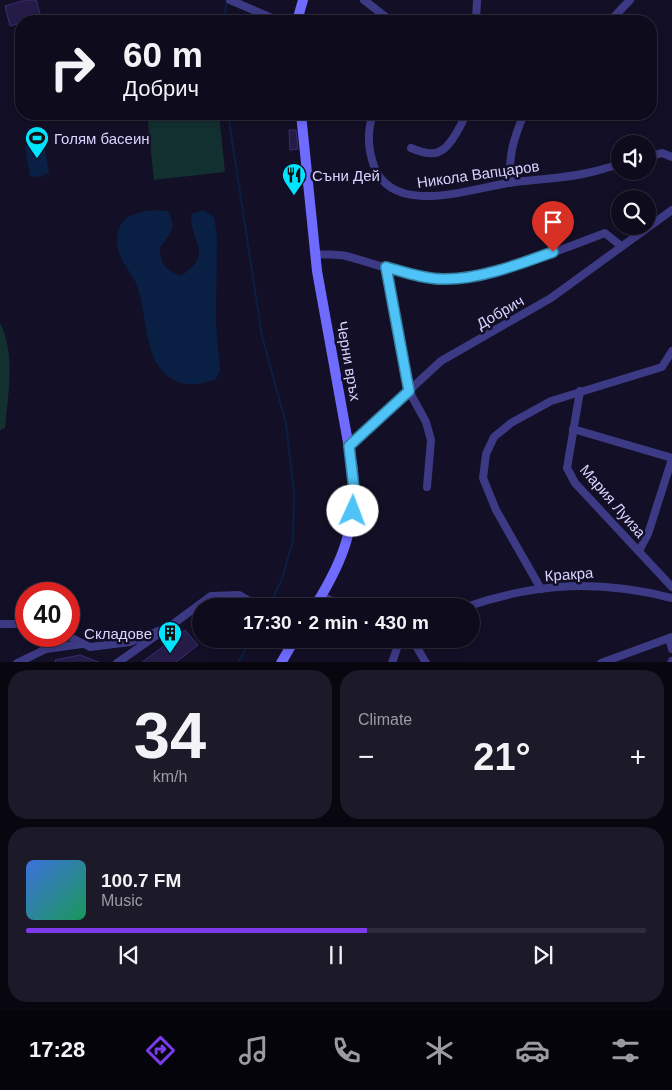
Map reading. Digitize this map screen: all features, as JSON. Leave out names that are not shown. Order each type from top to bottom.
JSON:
[{"type":"street","points":[[231,0],[265,15]]},
{"type":"street","points":[[299,15],[303,0]]},
{"type":"street","points":[[364,0],[383,15]]},
{"type":"street","points":[[476,15],[477,0]]},
{"type":"street","points":[[616,15],[630,0]]},
{"type":"street","name":"Черни връх","points":[[302,120],[316,254],[349,446],[355,498],[352,524],[346,547],[322,596]]},
{"type":"street","name":"Никола Вапцаров","points":[[372,120],[368,150],[377,174],[394,189],[411,197],[429,197],[510,183],[586,174],[611,167]]},
{"type":"street","points":[[410,148],[424,154],[439,153],[450,145],[464,120]]},
{"type":"street","points":[[510,183],[509,156],[521,120]]},
{"type":"street","points":[[656,155],[662,153],[672,158]]},
{"type":"street","name":"Добрич","points":[[349,446],[441,361],[551,298],[672,210]]},
{"type":"street","points":[[316,254],[344,256],[442,279],[462,278],[518,265],[605,233],[621,246]]},
{"type":"street","points":[[386,267],[409,391],[426,422],[431,440],[427,487]]},
{"type":"street","points":[[541,589],[496,510],[483,478],[486,454],[494,437],[511,423],[552,401],[662,367],[672,351]]},
{"type":"street","name":"Мария Луиза","points":[[580,391],[567,468],[575,483],[672,587]]},
{"type":"street","points":[[573,429],[672,458],[648,534],[639,551]]},
{"type":"street","name":"Кракра","points":[[480,602],[555,585],[587,584],[672,598]]},
{"type":"street","points":[[208,598],[211,596],[239,595],[244,598]]},
{"type":"street","points":[[322,596],[326,598]]},
{"type":"street","points":[[117,662],[192,610]]},
{"type":"street","points":[[0,624],[15,624]]},
{"type":"street","points":[[17,662],[46,649],[82,644],[90,647],[130,642],[169,627]]},
{"type":"street","points":[[601,662],[670,638],[672,648]]},
{"type":"street","points":[[281,662],[290,648]]},
{"type":"street","points":[[392,662],[399,648]]},
{"type":"street","points":[[417,648],[426,662]]},
{"type":"green space","points":[[148,120],[220,120],[225,172],[154,180]]},
{"type":"green space","points":[[0,323],[8,348],[10,375],[5,428],[0,430]]},
{"type":"water","name":"Голям басеин","points":[[42,133],[49,172],[41,177],[30,176],[25,146],[30,145],[26,143],[25,139],[29,137],[33,140],[32,135]]},
{"type":"water","points":[[153,210],[168,211],[171,217],[172,230],[160,247],[161,258],[167,269],[181,276],[197,261],[199,254],[191,214],[203,210],[214,217],[217,237],[216,323],[220,371],[215,380],[199,384],[189,384],[174,380],[156,362],[151,350],[140,295],[136,283],[119,253],[117,240],[119,229],[128,217]]},
{"type":"building","points":[[26,0],[36,0],[40,15],[15,15],[15,25],[10,26],[5,6]]},
{"type":"building","points":[[289,130],[296,130],[298,149],[290,150]]},
{"type":"building","name":"Складове","points":[[185,630],[192,638],[192,648],[194,648],[176,662],[142,662]]},
{"type":"building","name":"Складове","points":[[80,655],[98,662],[56,662],[55,660]]},
{"type":"waterway","points":[[225,15],[227,0]]},
{"type":"waterway","points":[[229,120],[262,336],[286,424],[294,491],[293,540],[282,579],[273,598]]},
{"type":"waterway","points":[[239,662],[247,648]]},
{"type":"place","name":"Голям басеин","points":[[37,159]]},
{"type":"place","name":"Съни Дей","points":[[294,196]]},
{"type":"place","name":"Складове","points":[[170,654]]},
{"type":"route","points":[[353,511],[355,498],[349,446],[409,391],[386,267],[442,279],[462,278],[518,265],[553,252]]}]
